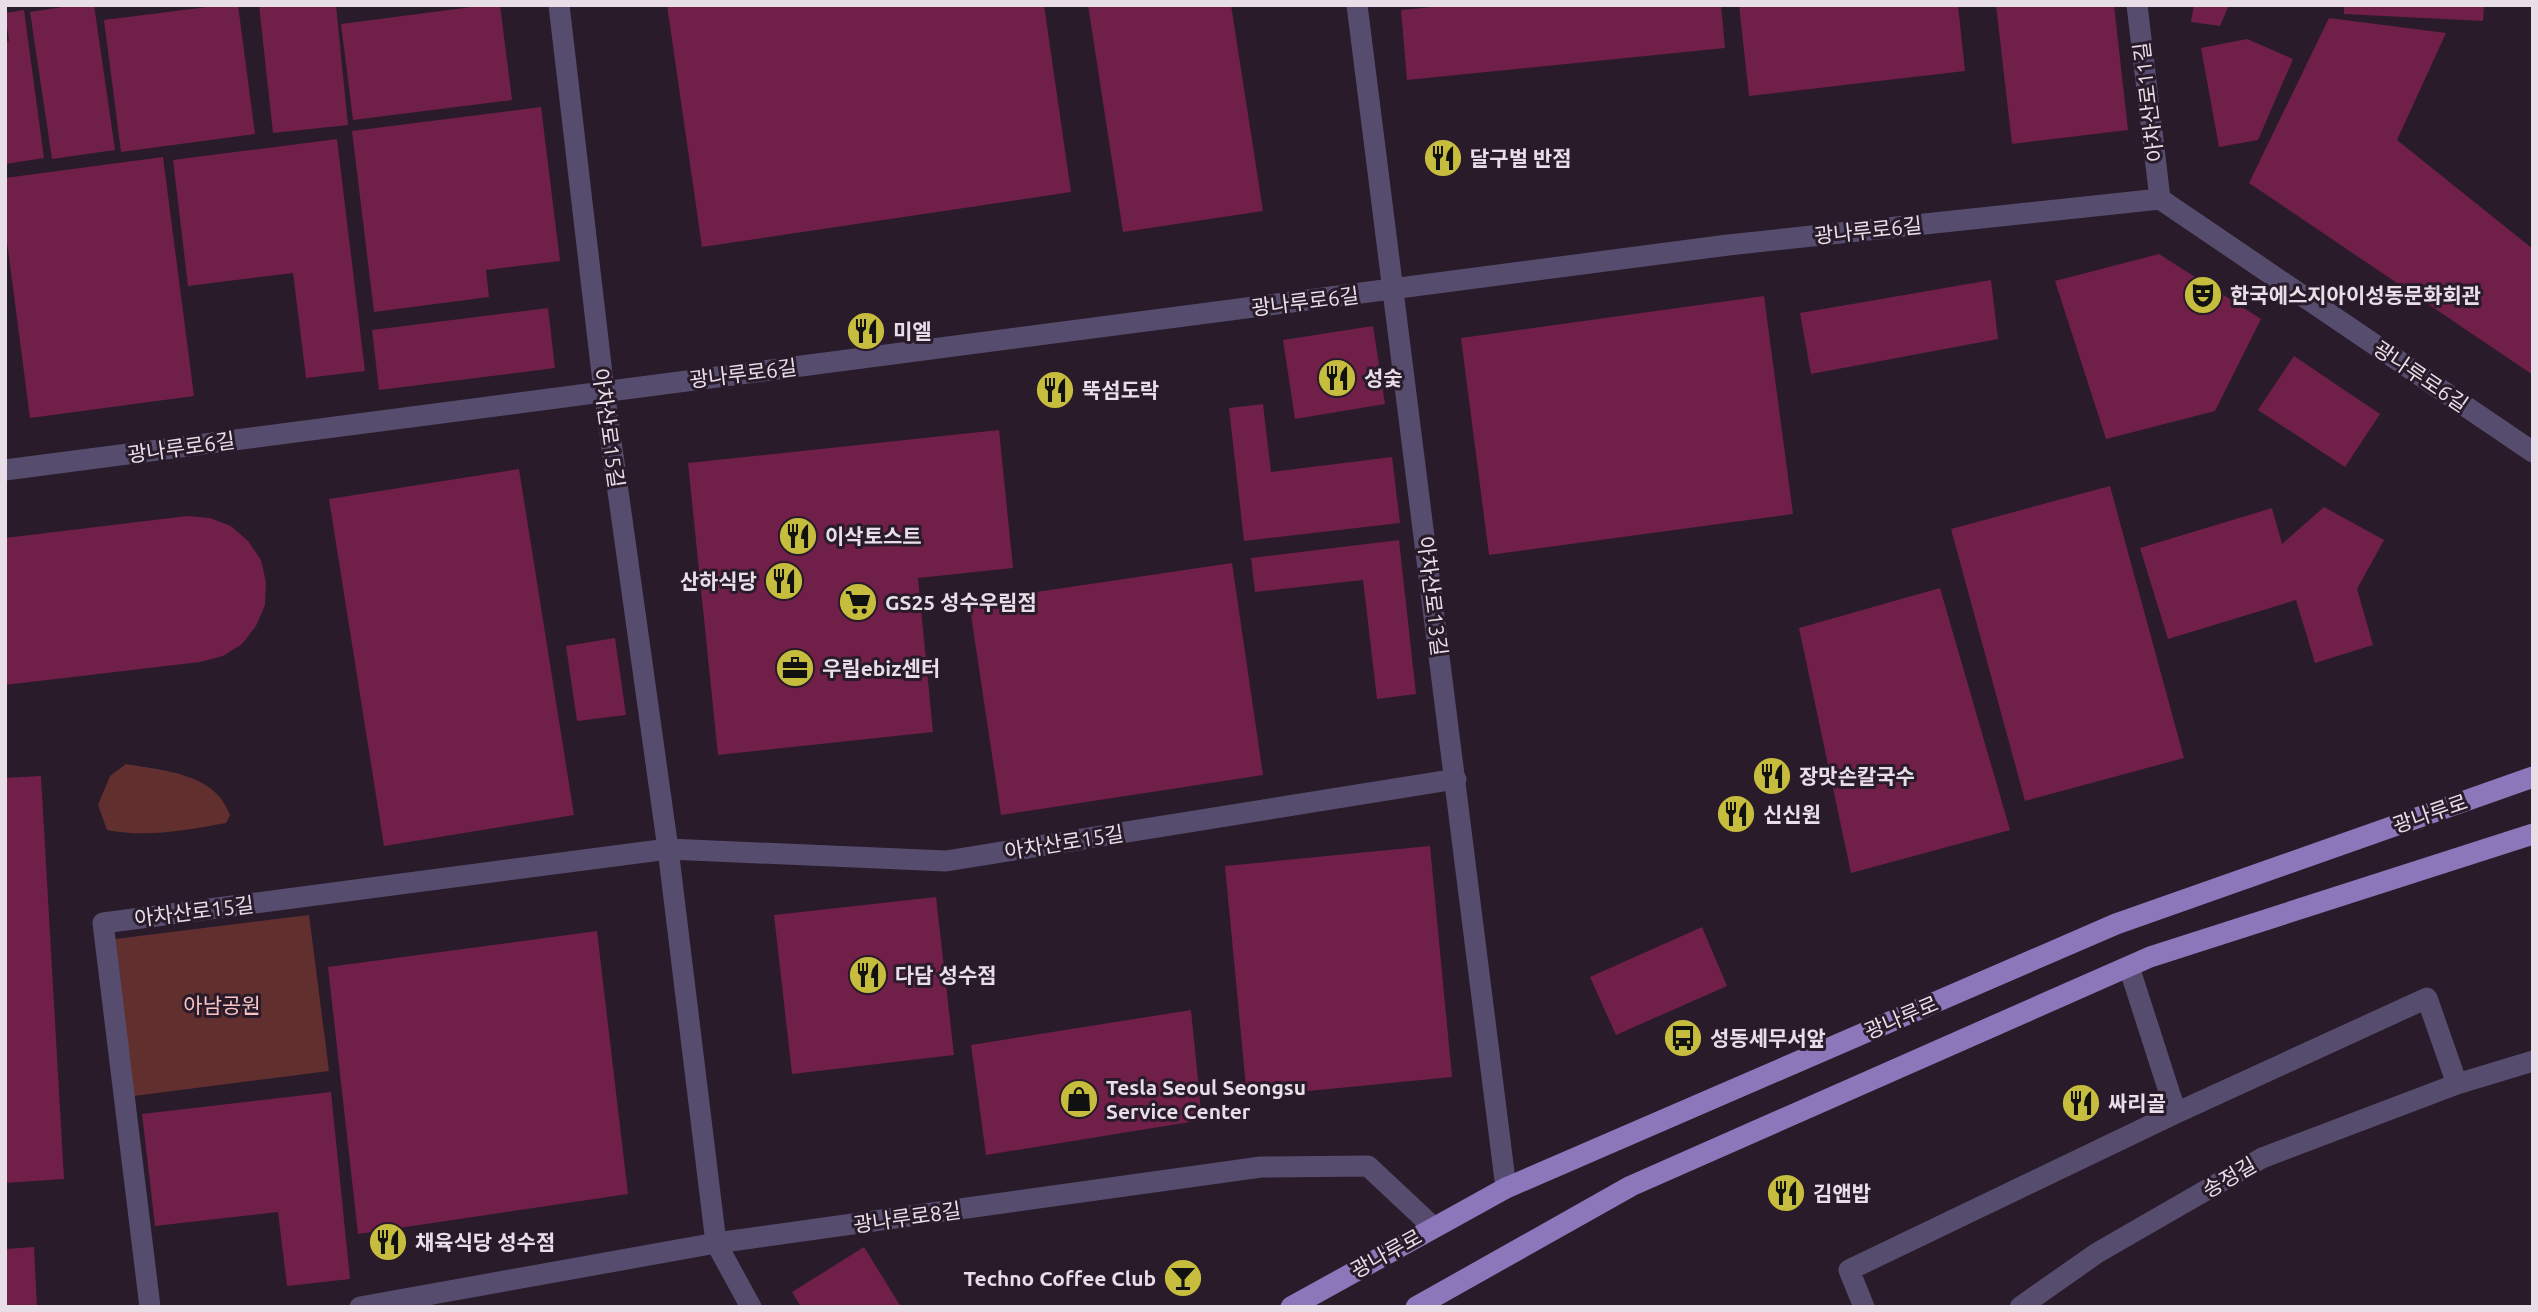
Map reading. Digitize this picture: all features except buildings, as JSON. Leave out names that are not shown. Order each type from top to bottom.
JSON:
[{"type":"main road","name":"광나루로","points":[[1291,1307],[1506,1188],[2116,924],[2533,777]]},
{"type":"main road","points":[[1416,1307],[1631,1186],[2150,957],[2533,834]]},
{"type":"street","name":"아차산로15길","points":[[559,5],[604,391],[668,849],[716,1243],[751,1307]]},
{"type":"street","name":"아차산로13길","points":[[1357,5],[1506,1188]]},
{"type":"street","name":"아차산로11길","points":[[2137,5],[2160,199]]},
{"type":"street","name":"광나루로6길","points":[[5,470],[1728,245],[2160,199],[2533,452]]},
{"type":"street","name":"아차산로15길","points":[[150,1307],[103,923],[668,849],[946,861],[1456,779]]},
{"type":"street","points":[[2129,967],[2176,1113]]},
{"type":"street","points":[[1864,1307],[1849,1270],[2176,1113],[2427,998],[2457,1084]]},
{"type":"street","name":"송정길","points":[[2020,1307],[2096,1253],[2262,1158],[2457,1084],[2533,1061]]},
{"type":"street","name":"광나루로8길","points":[[360,1307],[716,1243],[1261,1167],[1368,1166],[1433,1227]]},
{"type":"green space","points":[[126,764],[172,772],[201,782],[223,801],[230,815],[226,823],[152,833],[107,830],[98,805],[110,776]]},
{"type":"green space","name":"아남공원","points":[[309,915],[329,1071],[134,1096],[115,939]]},
{"type":"place","name":"달구벌 반점","points":[[1443,158]]},
{"type":"place","name":"한국에스지아이성동문화회관","points":[[2203,295]]},
{"type":"place","name":"미엘","points":[[866,331]]},
{"type":"place","name":"성숯","points":[[1337,378]]},
{"type":"place","name":"뚝섬도락","points":[[1055,390]]},
{"type":"place","name":"이삭토스트","points":[[798,536]]},
{"type":"place","name":"산하식당","points":[[784,581]]},
{"type":"place","name":"GS25 성수우림점","points":[[858,602]]},
{"type":"place","name":"우림ebiz센터","points":[[795,668]]},
{"type":"place","name":"장맛손칼국수","points":[[1772,776]]},
{"type":"place","name":"신신원","points":[[1736,814]]},
{"type":"place","name":"다담 성수점","points":[[868,975]]},
{"type":"place","name":"성동세무서앞","points":[[1683,1038]]},
{"type":"place","name":"Tesla Seoul Seongsu Service Center","points":[[1079,1099]]},
{"type":"place","name":"싸리골","points":[[2081,1103]]},
{"type":"place","name":"김앤밥","points":[[1786,1193]]},
{"type":"place","name":"채육식당 성수점","points":[[388,1242]]},
{"type":"place","name":"Techno Coffee Club","points":[[1183,1278]]}]
